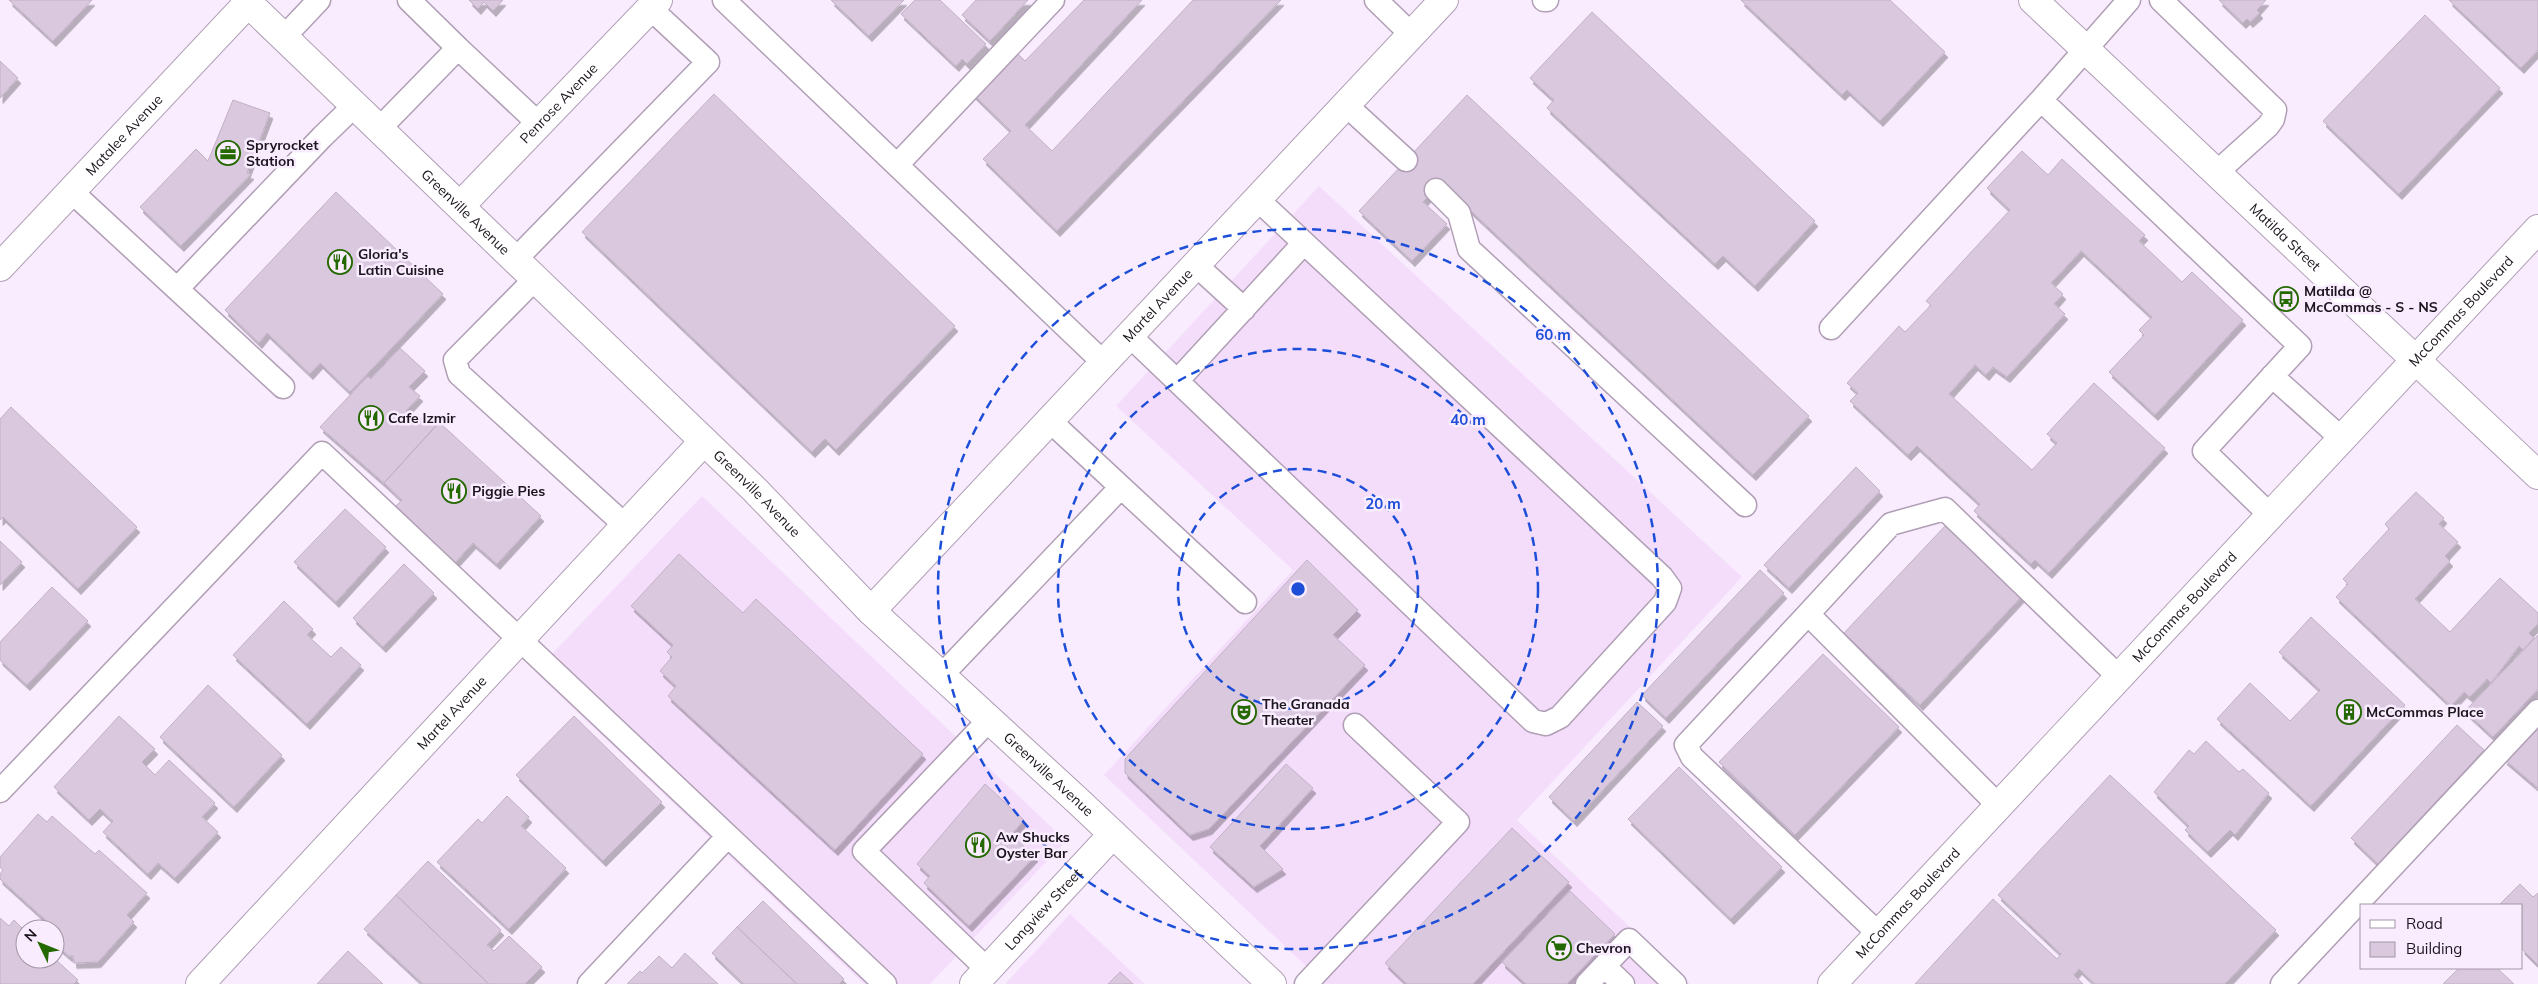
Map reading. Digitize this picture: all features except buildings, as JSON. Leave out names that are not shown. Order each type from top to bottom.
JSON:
[{"type":"street","name":"Martel Avenue","points":[[871,611],[1444,0]]},
{"type":"street","name":"Matilda Street","points":[[2032,0],[2538,475]]},
{"type":"street","name":"Greenville Avenue","points":[[255,4],[284,37],[755,490],[871,611],[1113,834],[1272,984]]},
{"type":"street","name":"Matalee Avenue","points":[[0,267],[71,191],[255,4]]},
{"type":"street","name":"Penrose Avenue","points":[[460,205],[654,4]]},
{"type":"street","name":"McCommas Boulevard","points":[[1832,984],[2538,228]]},
{"type":"street","name":"Martel Avenue","points":[[200,984],[704,441]]},
{"type":"street","name":"Longview Street","points":[[981,977],[1113,834]]},
{"type":"lane","points":[[284,37],[319,0]]},
{"type":"lane","points":[[409,0],[538,124]]},
{"type":"lane","points":[[724,0],[1104,363]]},
{"type":"lane","points":[[897,165],[1053,0]]},
{"type":"lane","points":[[1376,0],[1412,35]]},
{"type":"lane","points":[[1831,328],[2041,100],[2129,0]]},
{"type":"lane","points":[[2161,0],[2275,110],[2273,119],[2268,126],[2216,173]]},
{"type":"lane","points":[[516,259],[708,62],[654,4]]},
{"type":"lane","points":[[380,128],[458,48]]},
{"type":"lane","points":[[2041,100],[2300,346],[2204,451],[2270,514]]},
{"type":"lane","points":[[177,289],[355,105]]},
{"type":"lane","points":[[1346,105],[1406,160]]},
{"type":"lane","points":[[1436,190],[1459,214],[1469,249],[1745,505]]},
{"type":"lane","points":[[71,191],[283,387]]},
{"type":"lane","points":[[1130,336],[1533,721],[1546,724],[1560,717],[1666,602],[1670,588],[1662,577],[1303,244],[1257,199]]},
{"type":"lane","points":[[1178,380],[1303,244]]},
{"type":"lane","points":[[1196,265],[1244,309]]},
{"type":"lane","points":[[536,278],[455,360],[459,374],[626,526]]},
{"type":"lane","points":[[2272,376],[2341,438]]},
{"type":"lane","points":[[1050,421],[1245,602]]},
{"type":"lane","points":[[0,791],[322,453],[885,984]]},
{"type":"lane","points":[[941,676],[1121,487]]},
{"type":"lane","points":[[1879,934],[1692,757],[1686,745],[1891,524],[1944,509],[2119,677]]},
{"type":"lane","points":[[1808,614],[1999,806]]},
{"type":"lane","points":[[2282,984],[2538,711]]},
{"type":"lane","points":[[981,977],[864,851],[989,720]]},
{"type":"lane","points":[[1306,984],[1458,822],[1355,725]]},
{"type":"lane","points":[[588,984],[728,836]]},
{"type":"lane","points":[[1587,984],[1629,940],[1675,984]]},
{"type":"lane","points":[[1604,966],[1623,984]]},
{"type":"shaded area","points":[[1319,186],[1742,577],[1517,820],[1690,984],[1325,984],[1104,775],[1293,570],[1116,406]]},
{"type":"shaded area","points":[[702,496],[1066,841],[930,984],[864,984],[535,672]]},
{"type":"shaded area","points":[[1070,914],[1145,984],[1005,984]]},
{"type":"place","name":"Spryrocket Station","points":[[228,153]]},
{"type":"place","name":"Gloria's Latin Cuisine","points":[[340,262]]},
{"type":"place","name":"Matilda @ McCommas - S - NS","points":[[2286,299]]},
{"type":"place","name":"Cafe Izmir","points":[[371,418]]},
{"type":"place","name":"Piggie Pies","points":[[454,491]]},
{"type":"place","name":"The Granada Theater","points":[[1244,712]]},
{"type":"place","name":"McCommas Place","points":[[2349,712]]},
{"type":"place","name":"Aw Shucks Oyster Bar","points":[[978,845]]},
{"type":"place","name":"Chevron","points":[[1559,948]]}]
